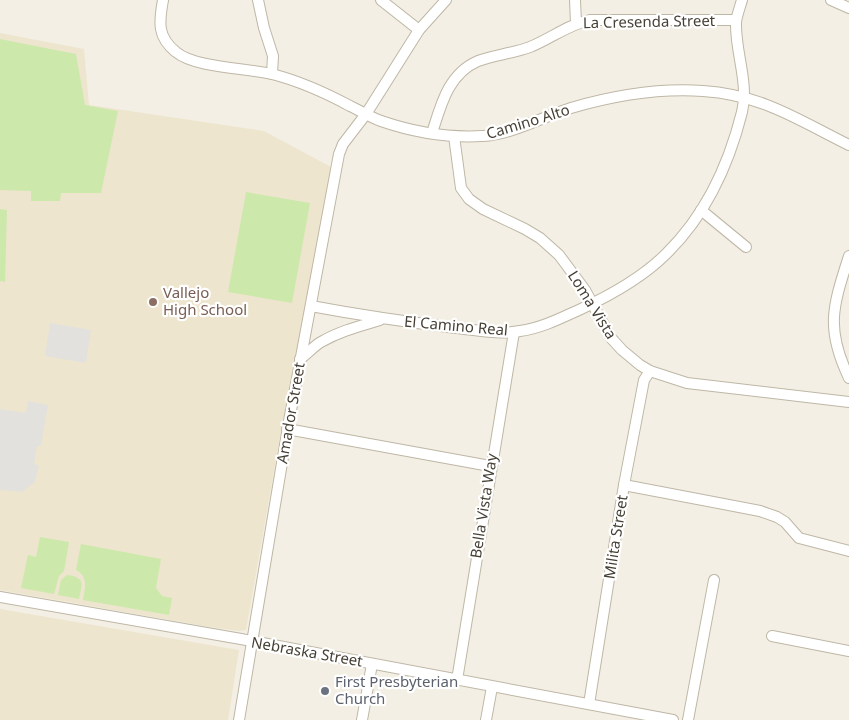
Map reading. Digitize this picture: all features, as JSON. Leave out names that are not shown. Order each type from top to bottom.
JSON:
[{"type":"street","name":"Camino Alto","points":[[163,0],[160,26],[164,40],[180,55],[207,63],[272,74],[319,91],[381,121],[432,133],[454,136],[498,134],[571,108],[653,92],[703,91],[744,96],[793,115],[849,145]]},
{"type":"street","points":[[258,0],[273,56],[272,74]]},
{"type":"street","points":[[382,0],[419,30]]},
{"type":"street","name":"Amador Street","points":[[239,720],[287,429],[339,154],[342,144],[366,114],[419,30],[446,0]]},
{"type":"street","points":[[575,0],[576,23]]},
{"type":"street","name":"El Camino Real","points":[[311,306],[383,319],[487,332],[520,332],[551,323],[592,304],[636,278],[666,254],[700,210],[712,193],[727,160],[742,111],[744,96],[736,20],[742,0]]},
{"type":"street","points":[[831,0],[849,8]]},
{"type":"street","name":"La Cresenda Street","points":[[432,133],[444,97],[451,83],[460,72],[477,62],[533,46],[576,23],[590,20],[736,20]]},
{"type":"street","name":"Loma Vista","points":[[454,136],[461,188],[469,199],[483,209],[517,224],[540,238],[559,255],[573,272],[611,338],[622,350],[650,372],[687,383],[849,402]]},
{"type":"street","points":[[700,210],[746,247]]},
{"type":"street","points":[[849,256],[837,294],[833,320],[834,336],[849,378]]},
{"type":"street","points":[[300,359],[319,343],[332,336],[348,329],[383,319]]},
{"type":"street","name":"Bella Vista Way","points":[[456,680],[490,466],[514,332]]},
{"type":"street","name":"Milita Street","points":[[589,704],[624,485],[644,380],[650,372]]},
{"type":"street","points":[[287,429],[490,466]]},
{"type":"street","points":[[624,485],[760,511],[785,522],[799,538],[849,551]]},
{"type":"street","points":[[688,720],[714,580]]},
{"type":"street","name":"Nebraska Street","points":[[0,597],[589,704],[617,715],[673,720]]},
{"type":"street","points":[[772,636],[849,651]]},
{"type":"street","points":[[362,720],[372,664]]},
{"type":"street","points":[[486,720],[492,687]]},
{"type":"shaded area","name":"Vallejo High School","points":[[0,33],[84,49],[89,105],[264,131],[331,167],[246,630],[239,631],[210,627],[0,590]]},
{"type":"shaded area","points":[[50,323],[91,330],[86,363],[45,356]]},
{"type":"shaded area","points":[[28,401],[48,405],[41,446],[37,446],[34,464],[39,466],[35,482],[22,492],[0,490],[0,409],[26,413]]},
{"type":"shaded area","points":[[0,609],[239,650],[228,720],[0,720]]},
{"type":"green space","points":[[0,39],[76,54],[85,105],[118,111],[101,193],[61,193],[60,201],[31,201],[31,191],[0,190]]},
{"type":"green space","points":[[246,192],[310,203],[292,303],[228,292]]},
{"type":"green space","points":[[0,209],[7,210],[5,282],[0,281]]},
{"type":"green space","points":[[40,537],[69,542],[64,571],[59,576],[54,594],[21,588],[28,555],[36,557]]},
{"type":"green space","points":[[81,544],[161,559],[156,588],[162,596],[172,598],[169,615],[83,600],[84,579],[76,570]]},
{"type":"green space","points":[[67,575],[77,578],[81,582],[79,599],[58,595],[61,580]]},
{"type":"place","name":"Vallejo High School","points":[[153,302]]},
{"type":"place","name":"First Presbyterian Church","points":[[325,691]]}]
